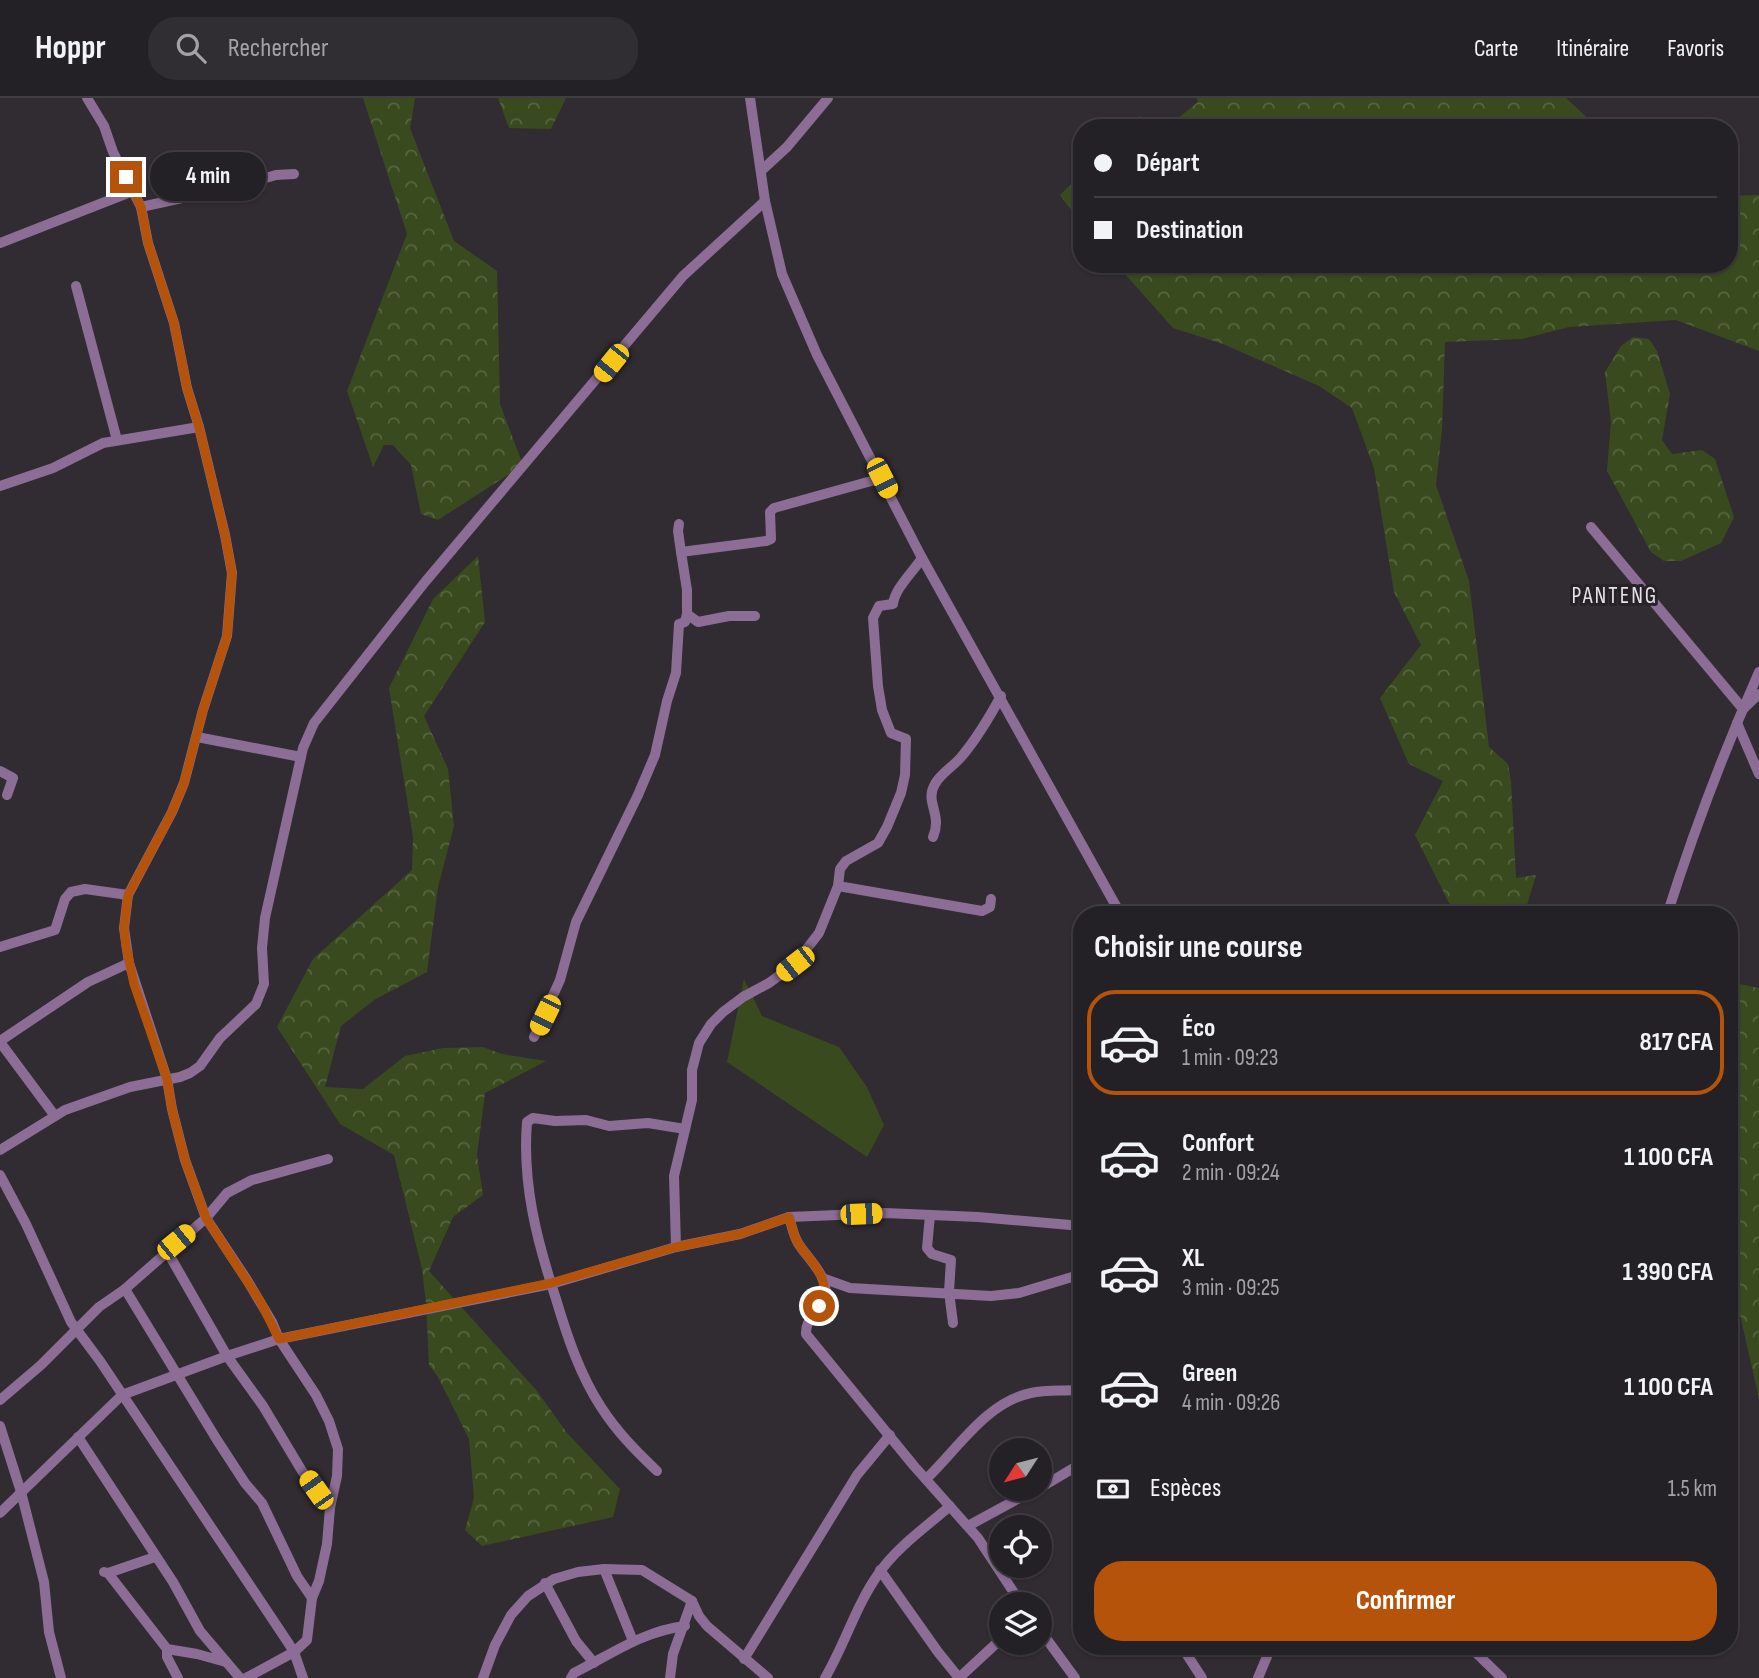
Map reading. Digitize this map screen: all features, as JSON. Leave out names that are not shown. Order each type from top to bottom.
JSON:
[{"type":"street","points":[[87,98],[104,126],[141,207],[148,243],[174,323],[232,573],[227,636],[203,710],[184,783],[128,895],[124,928],[129,963],[167,1079],[185,1160],[206,1218],[316,1395],[336,1440],[337,1476],[330,1508],[327,1544],[319,1581],[312,1598],[307,1640],[294,1652],[246,1678]]},
{"type":"street","points":[[750,98],[765,201],[782,274],[817,355],[922,558],[1116,906]]},
{"type":"street","points":[[762,170],[787,147],[828,98]]},
{"type":"street","points":[[141,207],[237,187],[276,175],[294,174]]},
{"type":"street","points":[[0,243],[133,191]]},
{"type":"street","points":[[0,1150],[55,1116],[106,1094],[180,1077],[200,1066],[220,1038],[256,1004],[262,993],[265,918],[301,757],[321,711],[501,491],[547,440],[683,276],[765,201]]},
{"type":"street","points":[[76,286],[117,440]]},
{"type":"street","points":[[0,486],[53,468],[90,448],[117,440],[199,427]]},
{"type":"street","points":[[681,552],[766,541],[772,534],[770,512],[774,508],[882,478]]},
{"type":"street","points":[[534,1037],[561,980],[576,922],[655,755],[676,673],[679,624],[685,622],[687,614],[687,590],[678,531],[680,524]]},
{"type":"street","points":[[1591,527],[1743,709]]},
{"type":"street","points":[[676,1247],[674,1177],[692,1100],[694,1056],[705,1032],[723,1012],[743,996],[780,975],[802,957],[820,933],[838,886],[840,869],[846,861],[878,843],[901,793],[905,775],[906,739],[891,733],[882,710],[873,618],[879,606],[893,604],[894,594],[906,582],[922,558]]},
{"type":"street","points":[[687,614],[698,622],[729,616],[755,616]]},
{"type":"street","points":[[1670,906],[1737,723],[1759,672]]},
{"type":"street","points":[[1743,709],[1759,694]]},
{"type":"street","points":[[933,836],[937,826],[931,799],[934,786],[982,731],[1001,696]]},
{"type":"street","points":[[1737,723],[1759,774]]},
{"type":"street","points":[[197,737],[301,757]]},
{"type":"street","points":[[0,771],[13,778],[7,795]]},
{"type":"street","points":[[838,886],[982,911],[990,907],[991,899]]},
{"type":"street","points":[[0,947],[55,930],[65,900],[71,892],[85,889],[128,895]]},
{"type":"street","points":[[55,1116],[0,1042],[88,982],[129,963]]},
{"type":"street","points":[[657,1471],[620,1434],[599,1405],[567,1335],[540,1249],[531,1206],[526,1167],[527,1122],[533,1118],[555,1121],[586,1120],[609,1126],[648,1123],[685,1129]]},
{"type":"street","points":[[0,1400],[41,1365],[99,1307],[125,1289],[206,1218],[234,1187],[328,1159]]},
{"type":"street","points":[[0,1175],[76,1329],[294,1652],[303,1678]]},
{"type":"street","points":[[0,1513],[122,1395],[279,1339],[551,1283],[676,1247],[740,1234],[789,1217],[885,1213],[1073,1225]]},
{"type":"street","points":[[930,1215],[927,1248],[932,1254],[951,1260],[949,1292],[953,1323]]},
{"type":"street","points":[[789,1217],[799,1244],[822,1278],[825,1296],[806,1325],[806,1334],[926,1479],[968,1525],[1014,1592]]},
{"type":"street","points":[[167,1251],[227,1356],[263,1406],[302,1471],[330,1508]]},
{"type":"street","points":[[822,1278],[850,1288],[991,1296],[1019,1293],[1073,1277]]},
{"type":"street","points":[[125,1289],[240,1475],[261,1503],[297,1576],[312,1598]]},
{"type":"street","points":[[926,1479],[962,1440],[998,1408],[1031,1393],[1073,1390]]},
{"type":"street","points":[[0,1426],[21,1492],[44,1582],[49,1632],[61,1678]]},
{"type":"street","points":[[744,1659],[856,1475],[890,1436]]},
{"type":"street","points":[[78,1437],[173,1582],[200,1630],[240,1678]]},
{"type":"street","points":[[1052,1480],[1073,1468]]},
{"type":"street","points":[[968,1525],[1012,1502]]},
{"type":"street","points":[[825,1678],[880,1570],[950,1506]]},
{"type":"street","points":[[155,1557],[106,1573],[167,1650],[167,1657],[178,1678]]},
{"type":"street","points":[[483,1678],[495,1644],[510,1615],[528,1596],[545,1583],[579,1572],[604,1569],[642,1570],[692,1601],[707,1626],[768,1678]]},
{"type":"street","points":[[604,1569],[633,1641]]},
{"type":"street","points":[[880,1570],[938,1653],[959,1678],[989,1650]]},
{"type":"street","points":[[545,1583],[576,1641],[594,1663]]},
{"type":"street","points":[[670,1678],[673,1654],[692,1601]]},
{"type":"street","points":[[571,1678],[574,1673],[633,1641],[685,1626]]},
{"type":"street","points":[[1052,1646],[1075,1678]]},
{"type":"street","points":[[167,1650],[227,1662]]},
{"type":"street","points":[[1187,1655],[1202,1678]]},
{"type":"street","points":[[1258,1678],[1267,1655]]},
{"type":"street","points":[[1483,1655],[1502,1678]]},
{"type":"green space","points":[[363,98],[415,98],[410,128],[454,241],[497,271],[500,404],[523,465],[438,520],[421,514],[411,465],[393,445],[384,445],[373,467],[347,391],[407,234]]},
{"type":"green space","points":[[498,98],[566,98],[551,129],[509,128]]},
{"type":"green space","points":[[1197,98],[1566,98],[1588,119],[1177,119],[1198,102]]},
{"type":"green space","points":[[1073,183],[1073,212],[1060,195]]},
{"type":"green space","points":[[1759,195],[1759,351],[1676,320],[1569,327],[1522,339],[1445,342],[1442,429],[1436,485],[1469,581],[1489,747],[1508,764],[1516,878],[1536,875],[1527,906],[1450,906],[1415,835],[1443,781],[1409,764],[1380,698],[1421,645],[1394,592],[1374,468],[1352,408],[1319,386],[1223,344],[1173,328],[1124,273],[1738,273],[1738,196]]},
{"type":"green space","points":[[1633,337],[1649,339],[1657,351],[1670,394],[1662,440],[1672,454],[1702,450],[1715,459],[1734,517],[1721,543],[1681,561],[1664,561],[1651,552],[1607,471],[1611,422],[1605,372],[1621,346]]},
{"type":"green space","points":[[478,556],[485,622],[424,716],[448,769],[454,826],[438,887],[427,972],[374,1000],[341,1026],[325,1087],[363,1089],[405,1056],[443,1048],[483,1047],[502,1054],[546,1061],[485,1093],[477,1155],[483,1195],[453,1217],[429,1271],[537,1391],[567,1433],[620,1489],[613,1517],[482,1546],[465,1530],[474,1498],[469,1439],[438,1377],[429,1365],[422,1269],[394,1155],[340,1124],[277,1027],[313,959],[412,870],[413,837],[389,688],[433,599]]},
{"type":"green space","points":[[744,979],[762,1016],[839,1047],[867,1087],[884,1125],[867,1157],[727,1062]]},
{"type":"green space","points":[[1738,984],[1759,988],[1759,1399],[1738,1305]]},
{"type":"district","name":"PANTENG","points":[[1615,595]]},
{"type":"route","points":[[126,177],[141,207],[148,243],[174,323],[232,573],[227,636],[203,710],[184,783],[172,812],[128,895],[124,928],[126,946],[134,984],[167,1079],[185,1160],[206,1218],[260,1301],[279,1339],[551,1283],[676,1247],[740,1234],[789,1217],[794,1235],[822,1278],[825,1296],[819,1306]]}]
